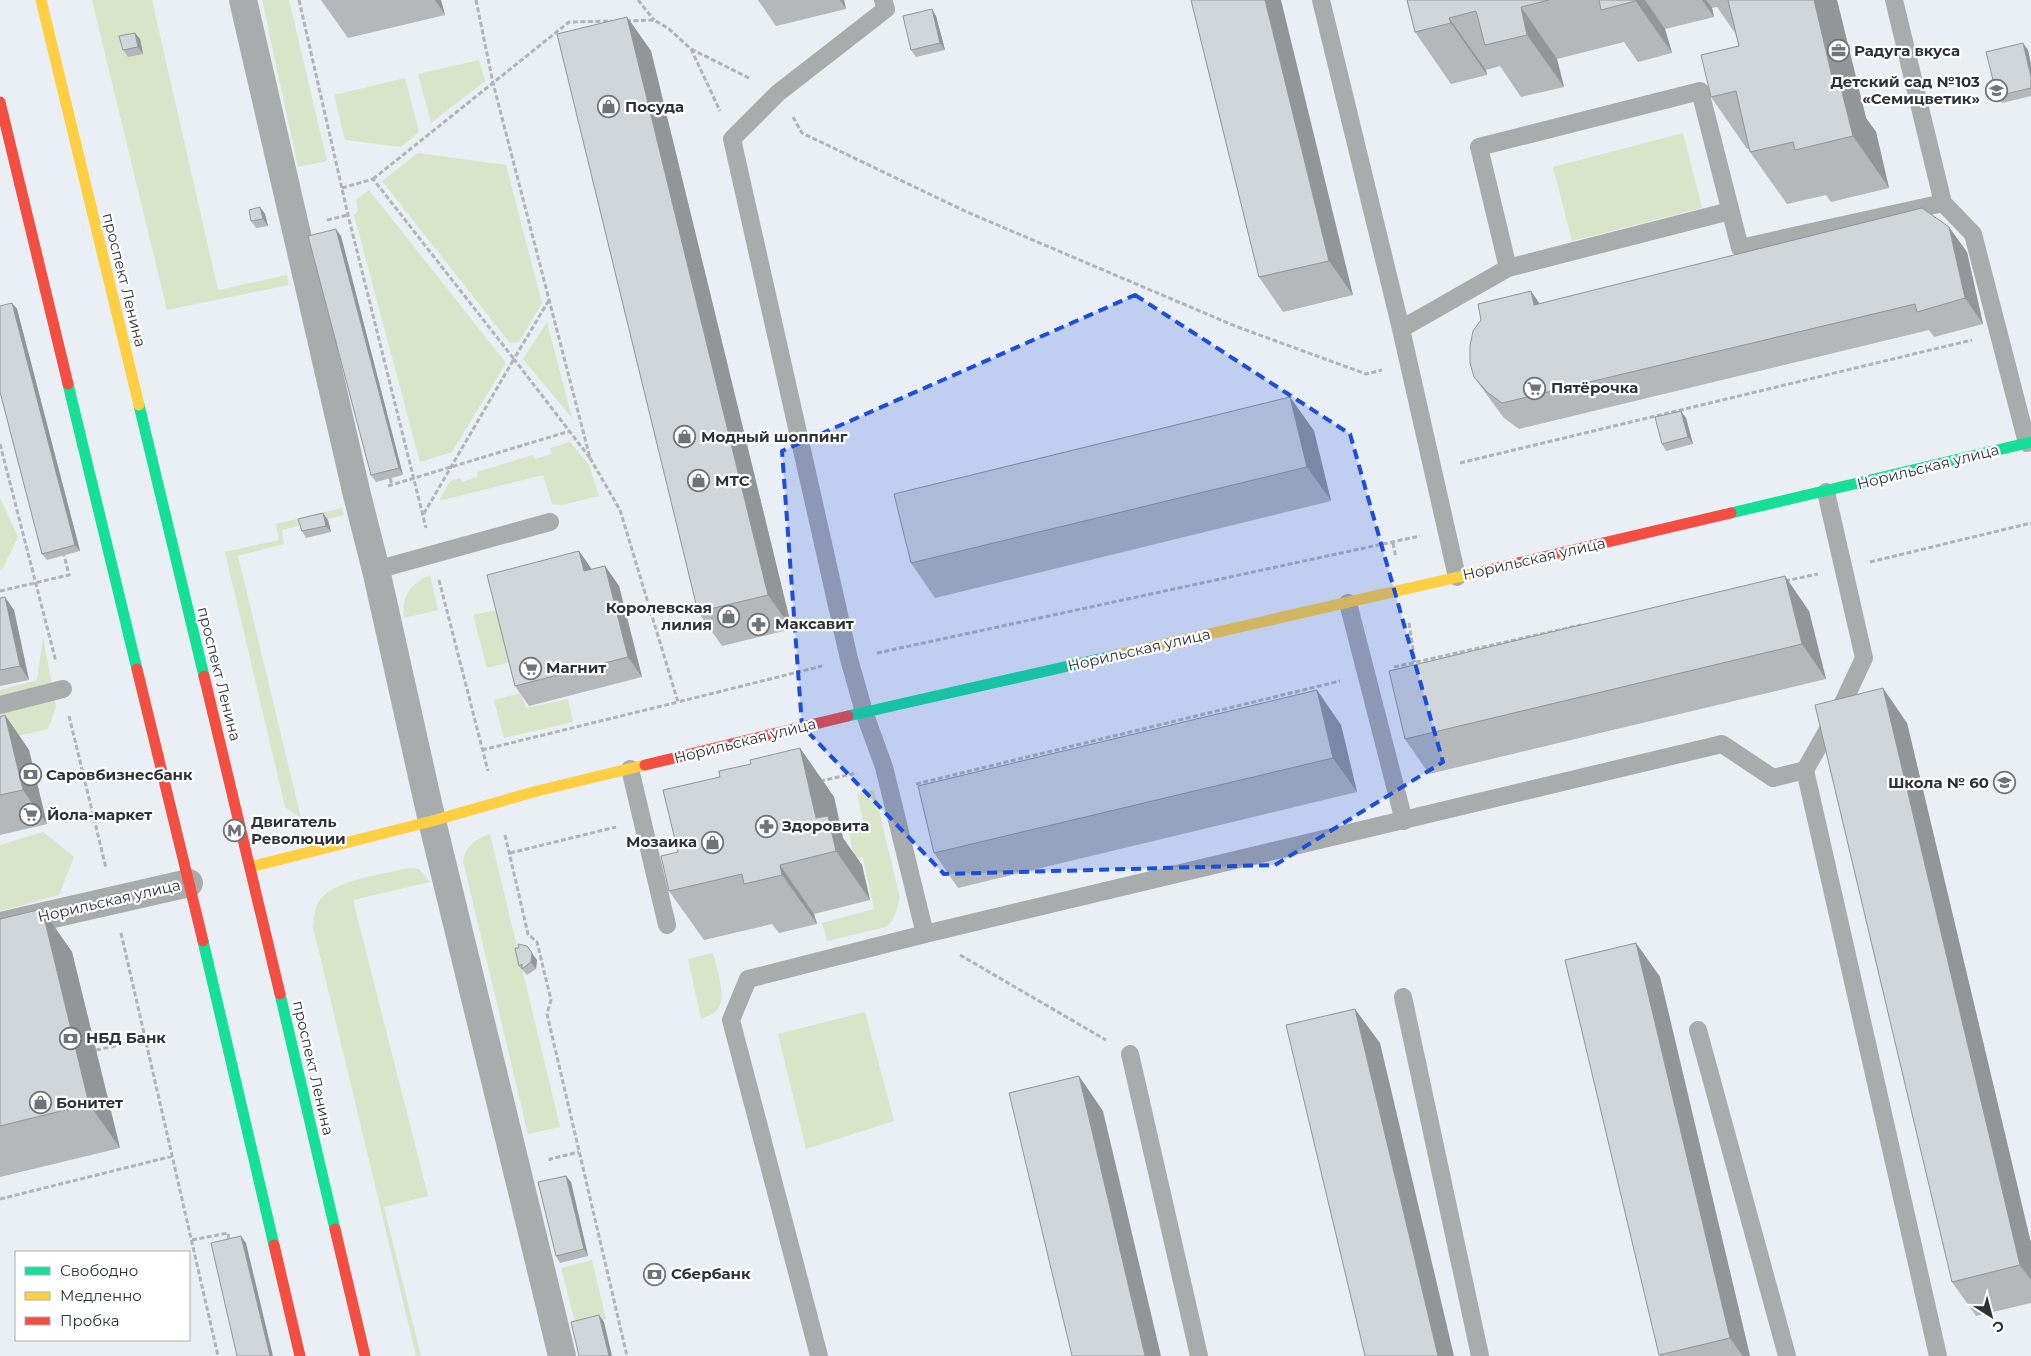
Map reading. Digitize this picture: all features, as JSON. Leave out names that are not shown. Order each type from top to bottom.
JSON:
[{"type":"main road","name":"проспект Ленина","points":[[41,0],[250,867],[365,1356]]},
{"type":"main road","points":[[0,102],[189,883],[300,1356]]},
{"type":"main road","name":"Норильская улица","points":[[250,867],[432,821],[496,802],[864,712],[1348,604],[2029,443]]},
{"type":"street","points":[[243,0],[376,570],[432,821],[562,1356]]},
{"type":"street","name":"Норильская улица","points":[[0,926],[189,883]]},
{"type":"lane","points":[[883,0],[886,10],[778,93],[732,139],[848,659],[864,712],[884,767],[925,934]]},
{"type":"lane","points":[[1321,0],[1401,329],[1457,577]]},
{"type":"lane","points":[[1894,0],[1943,203],[1973,234],[1998,334],[2029,443]]},
{"type":"lane","points":[[1508,268],[1478,147],[1700,91],[1740,248],[1943,203]]},
{"type":"lane","points":[[1401,329],[1508,268],[1730,211]]},
{"type":"lane","points":[[1826,492],[1864,658],[1842,705],[1805,770],[1938,1356]]},
{"type":"lane","points":[[376,570],[550,522]]},
{"type":"lane","points":[[1348,604],[1404,821]]},
{"type":"lane","points":[[0,705],[62,690]]},
{"type":"lane","points":[[819,1356],[731,1020],[748,979],[925,934],[1722,744],[1773,778],[1805,770]]},
{"type":"lane","points":[[630,769],[667,925]]},
{"type":"lane","points":[[1402,997],[1480,1356]]},
{"type":"lane","points":[[1698,1030],[1787,1356]]},
{"type":"lane","points":[[1130,1054],[1199,1356]]},
{"type":"path","points":[[299,0],[348,215],[422,515],[510,853],[528,934],[537,942],[551,1000],[547,1014],[627,1356]]},
{"type":"path","points":[[476,0],[493,83],[590,458]]},
{"type":"path","points":[[638,0],[654,20],[668,28],[692,49],[778,93],[802,133],[976,216],[1235,326],[1366,374],[1409,364]]},
{"type":"path","points":[[342,188],[372,179],[569,22],[654,20]]},
{"type":"path","points":[[692,49],[732,139]]},
{"type":"path","points":[[372,179],[590,458],[620,510],[678,702]]},
{"type":"path","points":[[323,222],[348,215]]},
{"type":"path","points":[[422,515],[549,300]]},
{"type":"path","points":[[1432,469],[1998,334]]},
{"type":"path","points":[[413,479],[570,431]]},
{"type":"path","points":[[390,478],[392,485]]},
{"type":"path","points":[[1776,583],[2031,523]]},
{"type":"path","points":[[482,750],[848,659],[1393,543],[1445,530]]},
{"type":"path","points":[[0,591],[69,575],[64,556]]},
{"type":"path","points":[[816,782],[884,767],[906,786],[1415,662],[1591,623]]},
{"type":"path","points":[[510,853],[642,821]]},
{"type":"path","points":[[925,934],[1130,1054]]},
{"type":"path","points":[[96,1050],[146,1040]]},
{"type":"path","points":[[552,1168],[550,1159],[579,1152]]},
{"type":"path","points":[[0,1199],[173,1156]]},
{"type":"path","points":[[192,1240],[228,1233],[230,1246]]},
{"type":"highlighted area","points":[[1135,295],[1350,434],[1443,762],[1275,865],[944,874],[802,726],[782,451]]},
{"type":"green space","points":[[92,0],[152,0],[218,290],[287,275],[289,285],[167,310]]},
{"type":"green space","points":[[262,0],[289,0],[327,161],[298,167]]},
{"type":"green space","points":[[479,60],[485,81],[431,123],[418,74]]},
{"type":"green space","points":[[405,78],[419,132],[401,147],[345,140],[334,95]]},
{"type":"green space","points":[[1683,133],[1702,208],[1572,241],[1553,167]]},
{"type":"green space","points":[[418,153],[506,165],[542,303],[519,342],[510,343],[382,181]]},
{"type":"green space","points":[[369,190],[506,363],[452,452],[420,462],[354,215],[358,211],[356,200]]},
{"type":"green space","points":[[547,322],[572,418],[523,359]]},
{"type":"green space","points":[[570,442],[589,465],[599,496],[562,505],[552,504],[543,475],[439,501],[450,481],[460,478],[462,482],[478,477],[477,472],[533,455],[535,459],[552,454],[550,448]]},
{"type":"green space","points":[[0,498],[18,537],[2,570],[0,569]]},
{"type":"green space","points":[[342,508],[344,515],[282,530],[284,544],[238,556],[301,818],[285,807],[225,552],[279,540],[276,524]]},
{"type":"green space","points":[[430,575],[438,610],[404,618],[404,603],[408,592],[417,583]]},
{"type":"green space","points":[[501,609],[514,661],[487,668],[473,615]]},
{"type":"green space","points":[[43,637],[56,707],[48,729],[0,740],[0,690],[37,680]]},
{"type":"green space","points":[[521,693],[526,708],[568,699],[573,722],[504,738],[494,700]]},
{"type":"green space","points":[[874,790],[900,898],[897,910],[892,921],[886,927],[827,941],[822,923],[874,909],[863,857],[854,858],[848,828],[864,824],[857,794]]},
{"type":"green space","points":[[43,832],[74,857],[59,895],[0,911],[0,845]]},
{"type":"green space","points":[[490,834],[560,1127],[528,1134],[463,861],[466,851],[472,844]]},
{"type":"green space","points":[[413,868],[419,869],[430,882],[353,900],[428,1196],[384,1207],[421,1356],[416,1356],[313,927],[318,903],[324,895],[333,889],[357,880]]},
{"type":"green space","points":[[713,953],[720,982],[720,1004],[718,1009],[701,1019],[688,959]]},
{"type":"green space","points":[[865,1012],[894,1121],[806,1149],[778,1034]]},
{"type":"green space","points":[[592,1260],[606,1319],[576,1326],[561,1268]]},
{"type":"building","points":[[1191,0],[1265,0],[1329,261],[1259,277]]},
{"type":"building","points":[[1407,0],[1549,0],[1521,7],[1527,35],[1485,45],[1476,11],[1449,18],[1451,23],[1415,32]]},
{"type":"building","points":[[1599,0],[1635,0],[1635,1],[1601,10]]},
{"type":"building","points":[[1728,0],[1814,0],[1833,81],[1839,80],[1853,136],[1795,150],[1793,142],[1750,152],[1736,91],[1711,97],[1701,55],[1739,46]]},
{"type":"building","points":[[932,9],[940,43],[911,50],[903,16]]},
{"type":"building","points":[[627,17],[768,595],[698,612],[557,34]]},
{"type":"building","points":[[135,33],[138,47],[123,50],[119,36]]},
{"type":"building","points":[[2023,43],[2031,77],[2031,88],[1997,96],[1986,52]]},
{"type":"building","points":[[260,207],[263,219],[251,221],[249,210]]},
{"type":"building","points":[[1922,208],[1949,227],[1965,298],[1917,312],[1915,304],[1502,403],[1487,392],[1474,377],[1470,363],[1470,346],[1473,331],[1481,320],[1478,304],[1531,291],[1534,305]]},
{"type":"building","points":[[336,229],[399,468],[371,475],[308,236]]},
{"type":"building","points":[[12,303],[75,545],[42,554],[0,392],[0,306]]},
{"type":"building","points":[[1290,397],[1307,467],[911,563],[894,494]]},
{"type":"building","points":[[1681,411],[1688,437],[1662,444],[1655,417]]},
{"type":"building","points":[[323,513],[326,526],[302,531],[298,519]]},
{"type":"building","points":[[579,551],[584,571],[605,566],[628,657],[515,686],[487,575]]},
{"type":"building","points":[[1785,576],[1802,644],[1405,739],[1389,671]]},
{"type":"building","points":[[5,597],[20,666],[0,670],[0,598]]},
{"type":"building","points":[[1883,688],[2020,1265],[1952,1282],[1815,705]]},
{"type":"building","points":[[1317,690],[1333,758],[934,853],[918,786]]},
{"type":"building","points":[[5,715],[23,790],[0,795],[0,717]]},
{"type":"building","points":[[800,748],[816,818],[828,816],[836,851],[780,865],[782,875],[744,884],[742,874],[669,891],[661,856],[678,852],[663,790],[720,777],[719,771],[751,764],[750,760]]},
{"type":"building","points":[[42,909],[89,1104],[0,1126],[0,919]]},
{"type":"building","points":[[1636,943],[1730,1338],[1659,1355],[1565,960]]},
{"type":"building","points":[[518,944],[527,946],[532,953],[531,962],[522,969],[522,964],[519,966],[515,948],[519,948]]},
{"type":"building","points":[[1355,1009],[1438,1356],[1365,1356],[1286,1025]]},
{"type":"building","points":[[1079,1076],[1145,1356],[1072,1356],[1009,1093]]},
{"type":"building","points":[[566,1176],[584,1249],[556,1256],[538,1182]]},
{"type":"building","points":[[241,1236],[270,1356],[237,1356],[211,1243]]},
{"type":"building","points":[[599,1315],[609,1356],[579,1356],[571,1322]]},
{"type":"traffic: fast","points":[[68,384],[137,669]]},
{"type":"traffic: fast","points":[[139,405],[204,676]]},
{"type":"traffic: fast","points":[[1731,513],[2031,442]]},
{"type":"traffic: fast","points":[[848,716],[1117,655]]},
{"type":"traffic: fast","points":[[203,941],[274,1245]]},
{"type":"traffic: fast","points":[[280,994],[335,1229]]},
{"type":"traffic: slow","points":[[41,0],[139,405]]},
{"type":"traffic: slow","points":[[1117,655],[1480,572]]},
{"type":"traffic: slow","points":[[250,867],[432,821],[537,791],[645,765]]},
{"type":"traffic: jam","points":[[0,102],[68,384]]},
{"type":"traffic: jam","points":[[1480,572],[1731,513]]},
{"type":"traffic: jam","points":[[137,669],[203,941]]},
{"type":"traffic: jam","points":[[204,676],[280,994]]},
{"type":"traffic: jam","points":[[645,765],[848,716]]},
{"type":"traffic: jam","points":[[335,1229],[365,1356]]},
{"type":"traffic: jam","points":[[274,1245],[300,1356]]},
{"type":"place","name":"Радуга вкуса","points":[[1838,51]]},
{"type":"place","name":"Детский сад №103 «Семицветик»","points":[[1996,91]]},
{"type":"place","name":"Посуда","points":[[609,107]]},
{"type":"place","name":"Пятёрочка","points":[[1535,388]]},
{"type":"place","name":"Модный шоппинг","points":[[685,437]]},
{"type":"place","name":"МТС","points":[[699,481]]},
{"type":"place","name":"Королевская лилия","points":[[728,617]]},
{"type":"place","name":"Максавит","points":[[759,624]]},
{"type":"place","name":"Магнит","points":[[530,668]]},
{"type":"place","name":"Саровбизнесбанк","points":[[30,775]]},
{"type":"place","name":"Школа № 60","points":[[2005,783]]},
{"type":"place","name":"Йола-маркет","points":[[31,815]]},
{"type":"place","name":"Здоровита","points":[[766,826]]},
{"type":"place","name":"Двигатель Революции","points":[[235,831]]},
{"type":"place","name":"Мозаика","points":[[713,842]]},
{"type":"place","name":"НБД Банк","points":[[70,1038]]},
{"type":"place","name":"Бонитет","points":[[40,1103]]},
{"type":"place","name":"Сбербанк","points":[[655,1274]]}]
